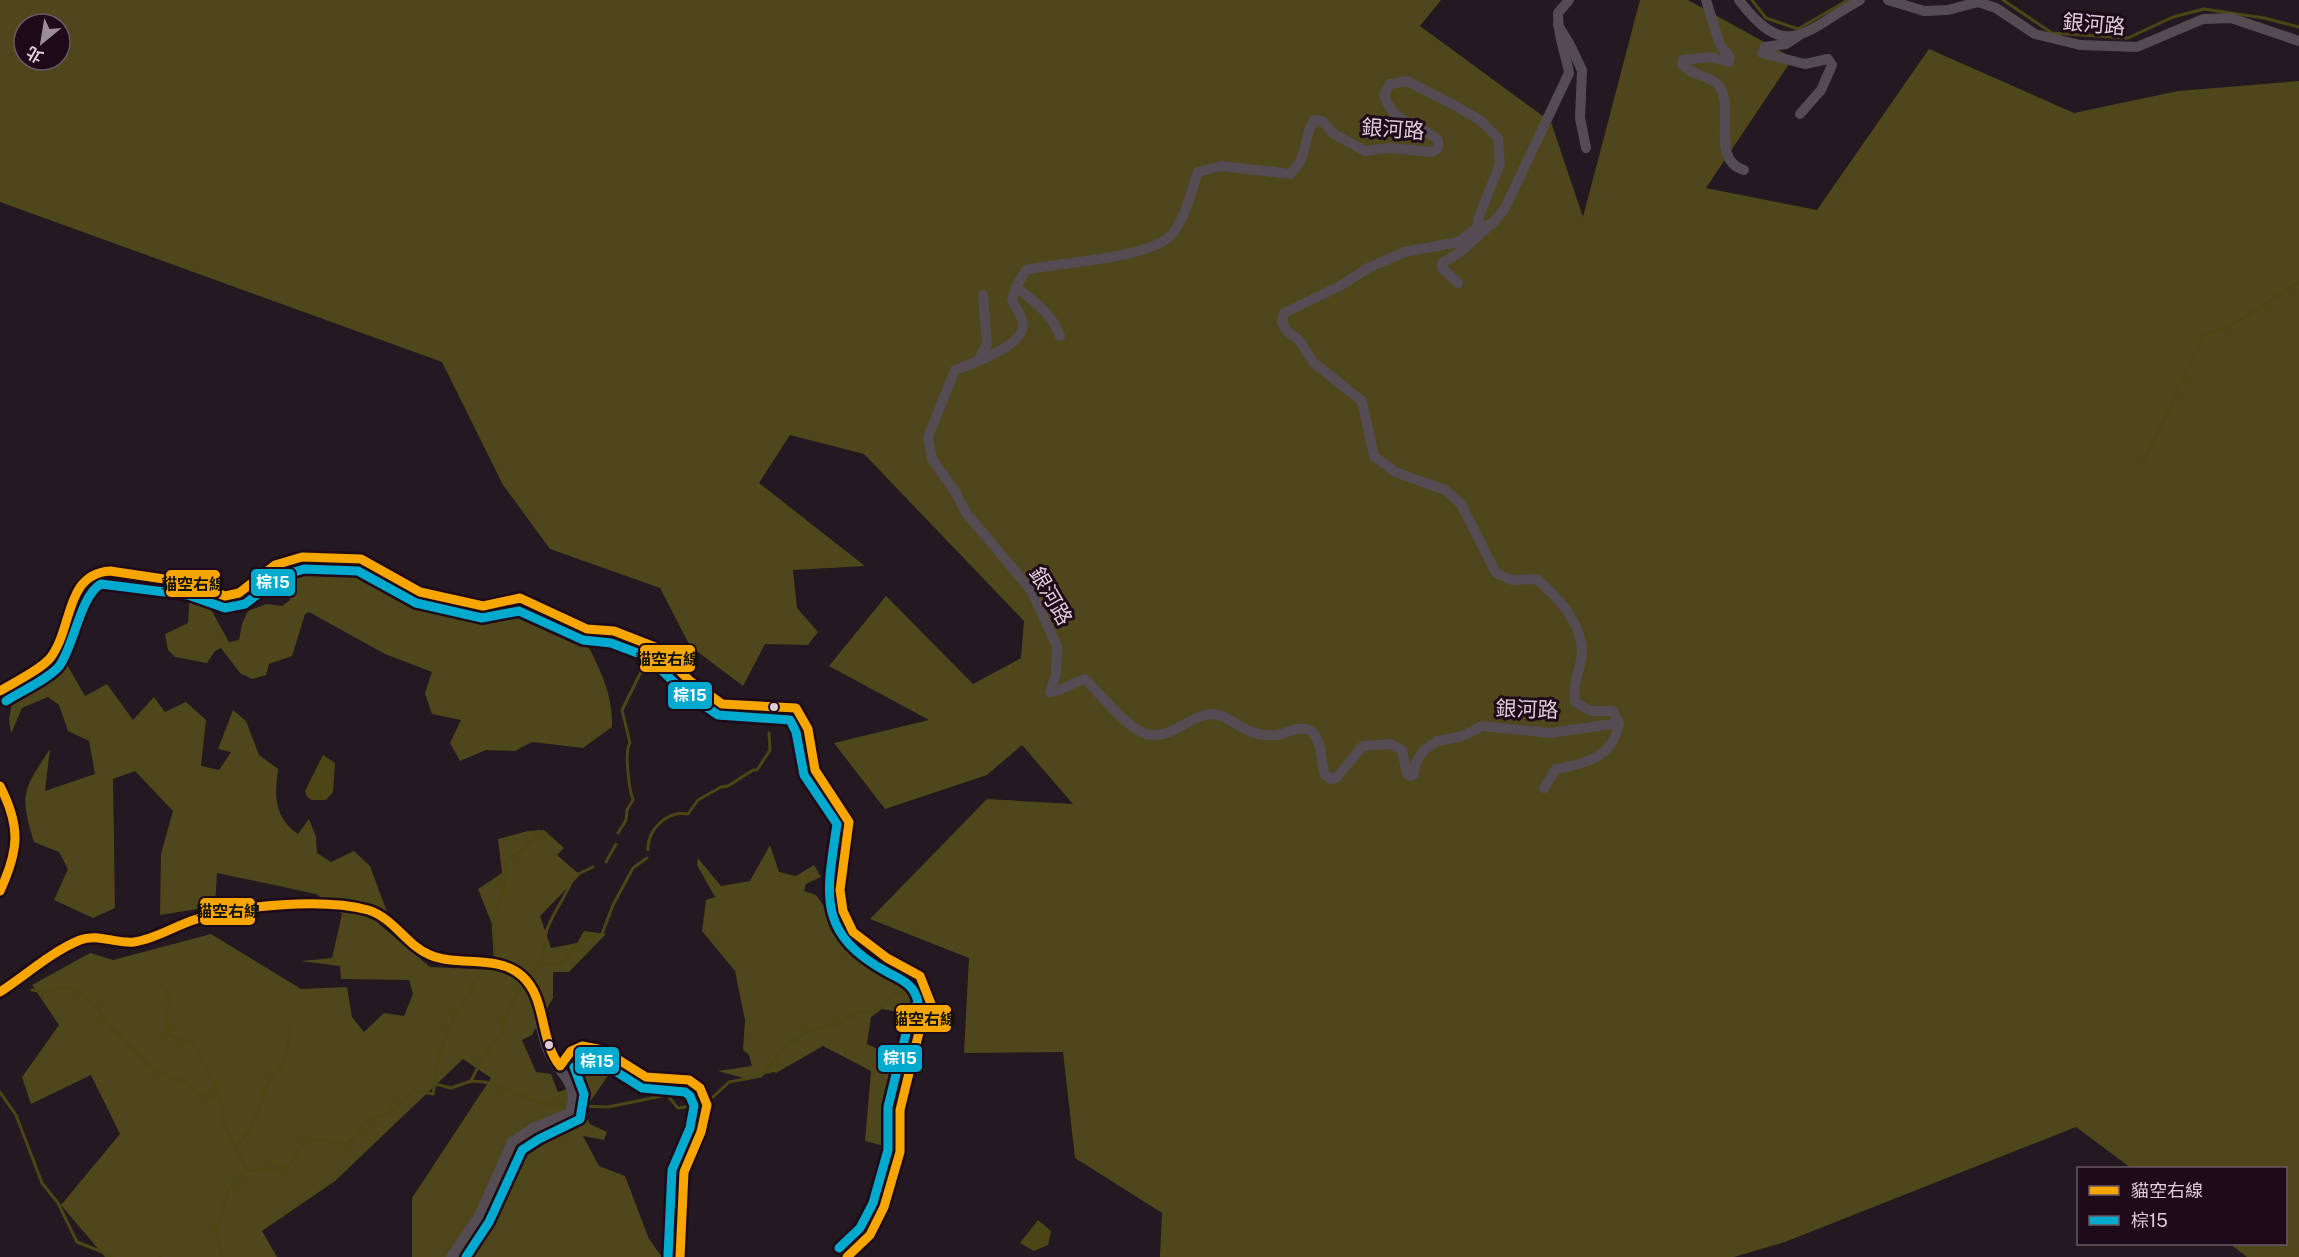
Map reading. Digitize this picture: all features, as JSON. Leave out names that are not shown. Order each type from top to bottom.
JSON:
[{"type":"street","points":[[1458,283],[1442,268],[1442,263],[1459,253],[1492,224],[1505,208],[1569,73],[1567,58],[1559,40],[1558,13],[1569,0]]},
{"type":"street","points":[[1706,0],[1720,45],[1730,57],[1729,62],[1711,57],[1683,60],[1682,64],[1686,69],[1717,84],[1722,89],[1726,114],[1725,141],[1731,161],[1744,170]]},
{"type":"street","points":[[1739,0],[1754,20],[1768,32],[1778,36],[1798,36]]},
{"type":"street","points":[[1800,114],[1821,90],[1832,65],[1827,59],[1805,64],[1762,53],[1765,48],[1786,44],[1860,0]]},
{"type":"street","name":"銀河路","points":[[1888,0],[1924,11],[1948,10],[1978,2],[1996,8],[2035,34],[2080,45],[2137,47],[2203,19],[2231,18],[2299,41]]},
{"type":"street","points":[[1558,25],[1582,70],[1580,118],[1586,148]]},
{"type":"street","name":"銀河路","points":[[1478,227],[1478,219],[1500,164],[1498,138],[1480,120],[1407,81],[1390,84],[1384,95],[1388,108],[1404,122],[1430,133],[1438,140],[1438,148],[1432,152],[1389,148],[1365,151],[1334,134],[1322,121],[1314,120],[1307,133],[1303,162],[1290,174],[1222,166],[1198,172],[1180,222],[1172,235],[1153,245],[1096,261],[1056,263],[1026,270],[1016,287],[1012,302],[1023,321],[1022,331],[1008,346],[955,370],[928,438],[932,459],[956,493],[966,513],[1031,590],[1058,646],[1056,675],[1050,692],[1059,691],[1074,681],[1085,679],[1130,723],[1143,733],[1158,736],[1206,714],[1221,715],[1244,731],[1258,734],[1275,736],[1300,728],[1311,732],[1318,742],[1322,768],[1325,775],[1331,779],[1336,778],[1363,746],[1390,744],[1402,750],[1407,774],[1410,776],[1414,774],[1416,762],[1424,750],[1437,741],[1463,736],[1482,726],[1550,733],[1619,723],[1613,711],[1591,711],[1575,702],[1573,685],[1582,651],[1572,618],[1562,601],[1537,579],[1512,580],[1496,573],[1461,504],[1445,490],[1395,472],[1374,456],[1362,402],[1314,363],[1299,340],[1287,331],[1282,322],[1284,313],[1340,286],[1370,267],[1405,252],[1458,242],[1478,227],[1492,224]]},
{"type":"street","points":[[1016,287],[1041,307],[1056,325],[1060,336]]},
{"type":"street","points":[[978,361],[987,344],[983,295]]},
{"type":"street","points":[[0,691],[50,659],[60,640],[82,581],[98,572],[110,571],[191,583],[225,596],[239,593],[275,565],[302,557],[361,559],[420,591],[458,602],[483,606],[520,598],[587,629],[614,630],[655,647],[690,681],[722,704],[796,708],[802,713],[810,732],[816,771],[846,813],[849,822],[840,890],[843,911],[853,932],[887,958],[920,976],[928,991],[931,1004],[921,1024],[900,1110],[900,1152],[884,1208],[870,1235],[847,1257]]},
{"type":"street","points":[[1544,788],[1556,769],[1590,762],[1612,743],[1619,723]]},
{"type":"street","points":[[0,786],[13,809],[17,823],[13,864],[0,891]]},
{"type":"street","points":[[0,992],[69,946],[90,937],[118,944],[152,938],[184,923],[225,912],[304,903],[350,907],[372,912],[394,924],[411,942],[430,955],[497,964],[520,974],[530,985],[547,1048],[572,1089],[574,1102],[570,1113],[533,1128],[512,1142],[479,1215],[451,1257]]},
{"type":"street","points":[[560,1066],[571,1051],[582,1046],[603,1050],[646,1077],[689,1080],[700,1088],[707,1105],[701,1132],[684,1172],[680,1257]]},
{"type":"shaded area","points":[[0,0],[1441,0],[1420,26],[1551,122],[1583,217],[1640,0],[1688,0],[1793,58],[1706,188],[1817,210],[1929,49],[2074,113],[2178,91],[2299,81],[2299,1257],[2247,1257],[2231,1245],[2287,1245],[2287,1167],[2130,1167],[2076,1127],[1785,1242],[1734,1257],[1160,1257],[1162,1213],[1075,1158],[1063,1052],[964,1053],[969,958],[870,919],[987,799],[1073,804],[1022,745],[987,775],[885,809],[834,743],[929,720],[829,666],[886,596],[973,684],[1021,658],[1024,621],[864,454],[790,435],[759,483],[865,566],[793,570],[797,608],[818,632],[808,645],[765,644],[743,686],[690,646],[660,588],[550,549],[503,485],[442,362],[0,202]]},
{"type":"shaded area","points":[[319,570],[356,575],[414,604],[486,616],[515,612],[583,637],[607,691],[612,727],[583,748],[532,742],[515,751],[486,750],[460,761],[450,743],[461,720],[432,714],[425,693],[432,672],[385,654],[309,612],[305,614],[292,656],[269,664],[266,675],[252,679],[240,673],[221,648],[215,651],[207,663],[175,657],[168,650],[165,634],[188,623],[190,591],[217,599],[209,606],[229,642],[239,640],[242,624],[248,611],[267,604],[282,606],[290,600],[286,578]]},
{"type":"shaded area","points":[[66,663],[85,696],[107,684],[133,720],[154,697],[165,712],[186,702],[206,720],[201,766],[219,770],[231,752],[218,749],[233,710],[246,721],[259,755],[278,769],[276,797],[284,820],[298,834],[309,819],[316,837],[317,853],[331,862],[354,851],[370,866],[387,912],[379,924],[430,967],[494,970],[494,929],[478,889],[502,873],[498,839],[528,831],[544,830],[564,848],[557,855],[580,875],[540,916],[551,948],[577,943],[584,931],[606,934],[569,972],[553,972],[553,998],[532,1035],[522,1040],[536,1072],[551,1074],[558,1092],[573,1087],[573,1071],[583,1055],[614,1067],[583,1112],[590,1124],[607,1132],[604,1140],[583,1136],[599,1166],[625,1176],[649,1239],[662,1257],[412,1257],[412,1198],[491,1078],[463,1059],[335,1181],[262,1231],[277,1257],[105,1257],[61,1205],[120,1134],[91,1075],[31,1104],[22,1077],[59,1025],[32,985],[90,953],[113,960],[211,934],[301,989],[347,987],[352,1017],[364,1032],[384,1013],[404,1016],[413,994],[409,980],[341,979],[340,966],[301,961],[332,958],[342,914],[316,894],[217,873],[215,906],[160,915],[161,854],[173,811],[135,771],[113,779],[115,908],[93,918],[54,900],[68,869],[59,852],[34,842],[26,813],[26,793],[34,774],[50,749],[45,791],[95,774],[89,741],[68,731],[59,705],[48,697],[22,708],[11,734],[9,719],[14,693]]},
{"type":"shaded area","points":[[323,755],[335,763],[333,792],[326,800],[312,800],[307,797],[305,791]]},
{"type":"shaded area","points":[[770,845],[779,872],[796,876],[814,865],[821,877],[806,884],[804,891],[816,895],[836,923],[901,958],[911,986],[908,989],[913,994],[914,1015],[882,1009],[871,1017],[867,1044],[897,1058],[881,1145],[865,1141],[871,1071],[823,1046],[776,1073],[747,1079],[718,1071],[752,1066],[749,1055],[743,1050],[745,1020],[735,971],[702,931],[706,900],[715,897],[697,865],[698,858],[721,886],[750,881]]},
{"type":"shaded area","points":[[1038,1220],[1051,1231],[1048,1245],[1034,1251],[1020,1243]]},
{"type":"waterway","points":[[1752,0],[1766,18],[1798,29],[1848,0]]},
{"type":"waterway","points":[[2003,0],[2052,33],[2128,38],[2173,17],[2204,9],[2264,18],[2299,27]]},
{"type":"waterway","points":[[2144,461],[2204,335],[2229,327],[2299,282]]},
{"type":"waterway","points":[[618,833],[626,820],[627,810],[633,800],[627,762],[630,743],[622,710],[650,654]]},
{"type":"waterway","points":[[648,850],[651,835],[666,818],[688,814],[698,800],[721,787],[728,786],[753,770],[757,770],[770,750],[769,733]]},
{"type":"waterway","points":[[495,957],[493,921],[505,885],[507,861],[521,851],[538,831]]},
{"type":"waterway","points":[[606,862],[616,844]]},
{"type":"waterway","points":[[538,965],[559,965],[575,946],[587,938],[602,934],[613,905],[633,868],[647,858]]},
{"type":"waterway","points":[[530,976],[542,958],[547,930],[574,876],[593,867]]},
{"type":"waterway","points":[[435,1084],[436,1069],[451,1024],[466,996],[484,971]]},
{"type":"waterway","points":[[161,984],[172,1001],[165,1013],[168,1035],[193,1044],[217,1091],[221,1101],[221,1119],[247,1171]]},
{"type":"waterway","points":[[471,1081],[482,1059],[501,1033],[510,1005],[525,984]]},
{"type":"waterway","points":[[32,990],[45,992],[67,987],[77,991],[95,1005],[107,1022],[146,1063],[159,1073],[183,1081],[198,1093],[221,1101]]},
{"type":"waterway","points":[[713,1097],[729,1082],[761,1076],[787,1045],[808,1031],[839,1024],[859,1012],[877,1011],[893,995],[911,990]]},
{"type":"waterway","points":[[235,1148],[250,1131],[268,1083],[284,1063],[291,1027]]},
{"type":"waterway","points":[[222,1257],[216,1230],[229,1189],[247,1171],[288,1167],[307,1138],[347,1144],[371,1118],[387,1114],[414,1091],[433,1094],[435,1084],[451,1088],[471,1081],[485,1082],[545,1104],[564,1105]]},
{"type":"waterway","points":[[0,1092],[16,1115],[42,1183],[58,1203],[77,1242],[115,1257]]},
{"type":"waterway","points":[[581,1106],[608,1107],[667,1095],[678,1108],[701,1105]]},
{"type":"transit line","name":"貓空右線","points":[[0,691],[47,662],[58,645],[77,592],[85,581],[95,574],[110,571],[191,583],[225,596],[239,593],[275,565],[302,557],[361,559],[420,592],[483,606],[520,598],[587,629],[614,631],[655,647],[690,681],[722,704],[796,708],[808,729],[815,770],[849,822],[840,890],[843,911],[853,932],[887,958],[920,976],[931,1004],[921,1024],[900,1110],[900,1152],[884,1207],[870,1235],[847,1257]]},
{"type":"transit line","name":"棕15","points":[[6,701],[56,670],[65,656],[88,599],[101,584],[188,595],[225,608],[245,604],[281,576],[304,569],[358,571],[416,603],[482,618],[519,611],[583,640],[611,643],[648,657],[682,690],[718,715],[790,720],[796,732],[804,775],[837,824],[829,891],[831,909],[837,926],[847,942],[864,957],[910,987],[918,1002],[909,1021],[888,1107],[888,1150],[873,1203],[860,1228],[839,1248]]},
{"type":"transit line","name":"貓空右線","points":[[0,786],[12,814],[15,838],[11,863],[0,891]]},
{"type":"transit line","name":"貓空右線","points":[[0,992],[59,951],[86,938],[134,942],[197,919],[259,907],[329,904],[368,910],[385,919],[414,945],[430,955],[501,965],[522,976],[536,996],[553,1056],[560,1066],[571,1051],[582,1046],[603,1050],[646,1077],[689,1080],[700,1088],[707,1105],[701,1132],[684,1172],[680,1257]]},
{"type":"transit line","name":"棕15","points":[[466,1257],[489,1222],[522,1150],[580,1119],[584,1094],[574,1067],[583,1059],[599,1061],[642,1088],[685,1092],[690,1096],[694,1106],[690,1128],[672,1170],[668,1256]]}]
